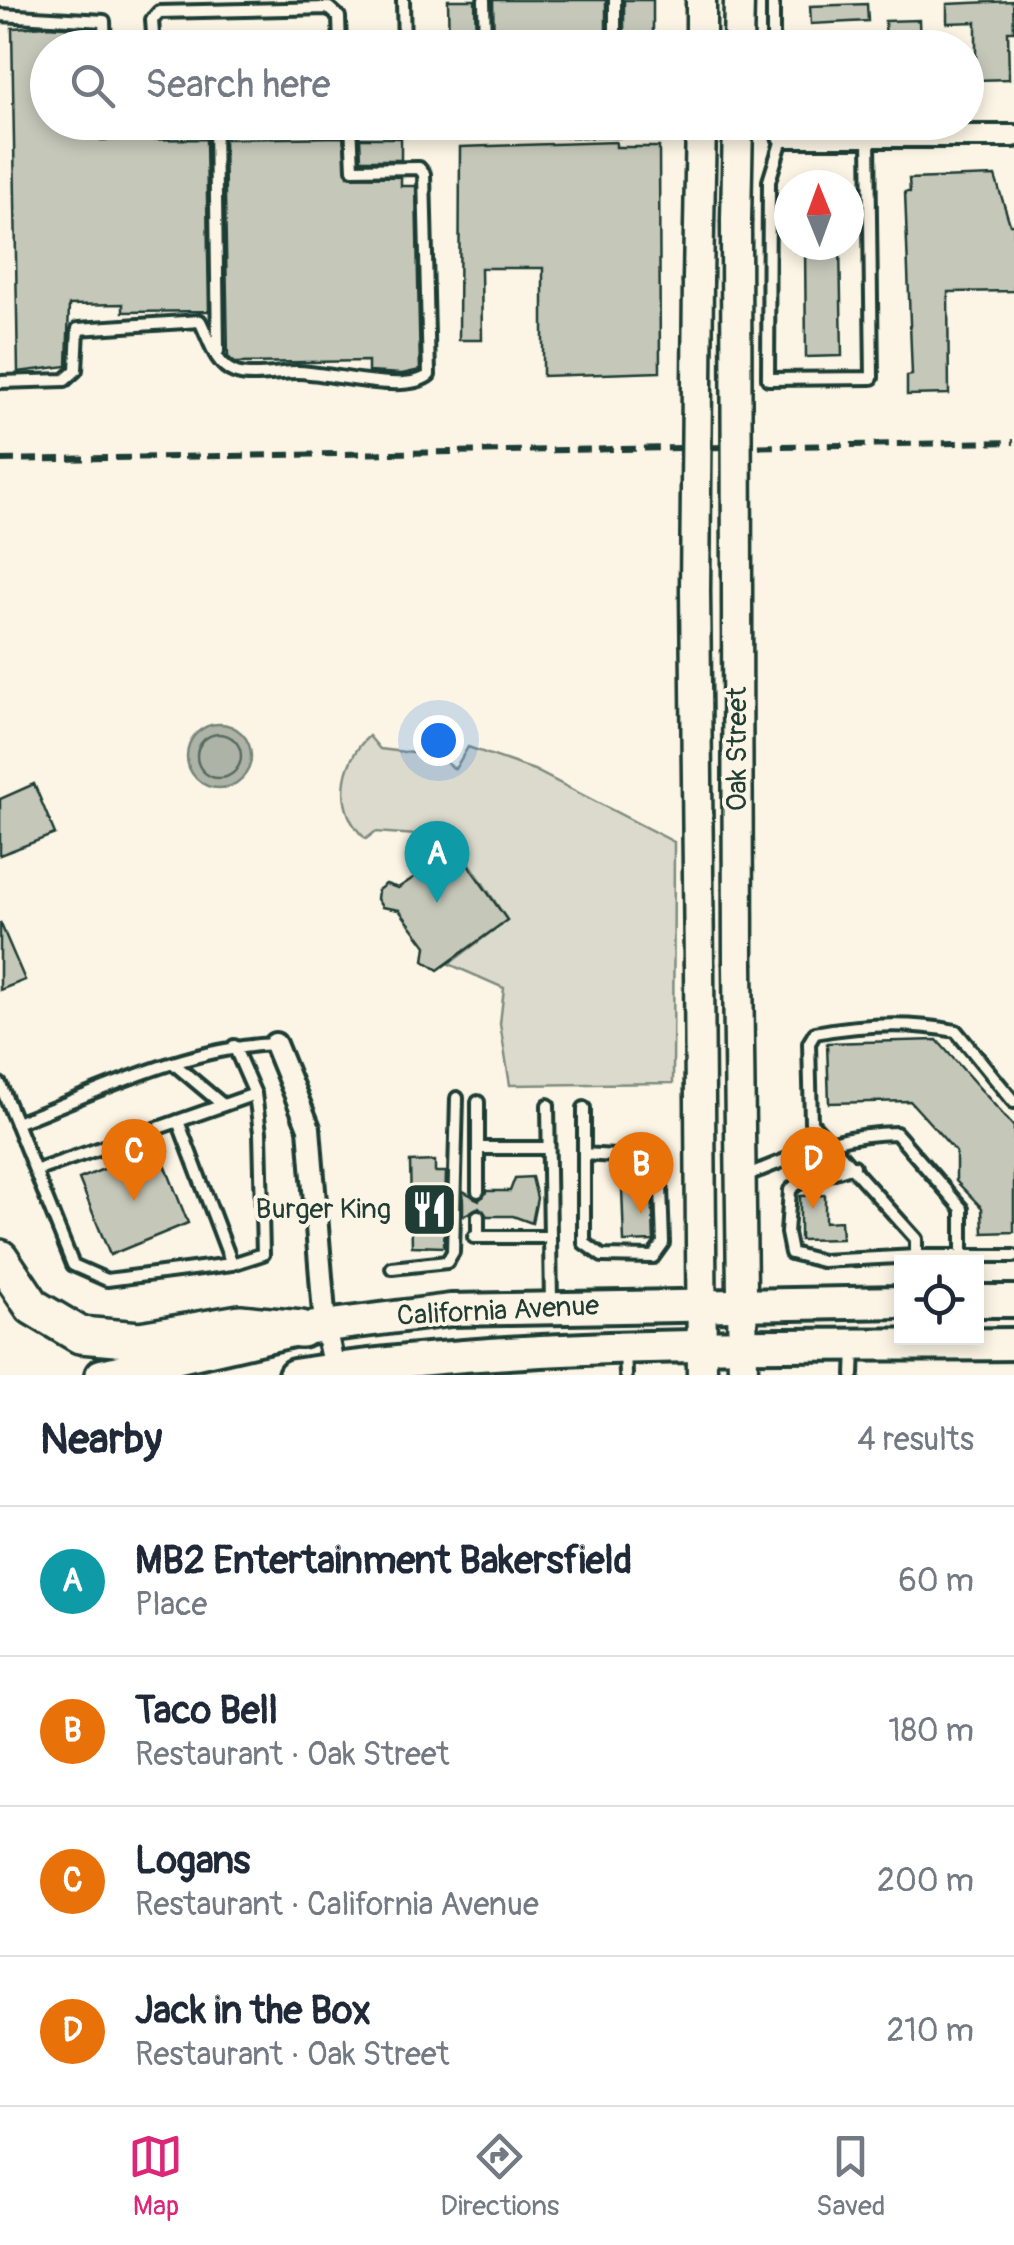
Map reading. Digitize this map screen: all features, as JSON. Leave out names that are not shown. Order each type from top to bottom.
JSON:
[{"type":"highway","points":[[0,1258],[32,1307],[80,1335],[140,1340],[240,1324],[313,1328]]},
{"type":"main road","points":[[701,0],[701,30]]},
{"type":"main road","points":[[738,0],[738,30]]},
{"type":"main road","name":"Oak Street","points":[[700,140],[695,591],[702,1361]]},
{"type":"main road","name":"Oak Street","points":[[738,140],[738,965],[743,1361]]},
{"type":"main road","points":[[984,1301],[1014,1301]]},
{"type":"main road","name":"California Avenue","points":[[101,1375],[313,1328],[451,1310],[551,1305],[894,1302]]},
{"type":"main road","name":"California Avenue","points":[[294,1375],[483,1353],[626,1362],[854,1360],[1014,1344]]},
{"type":"street","points":[[984,136],[1014,136]]},
{"type":"street","points":[[275,1044],[308,1128],[313,1328],[334,1372]]},
{"type":"lane","points":[[403,0],[404,30]]},
{"type":"lane","points":[[484,0],[485,30]]},
{"type":"lane","points":[[615,0],[616,30]]},
{"type":"lane","points":[[773,0],[773,30]]},
{"type":"lane","points":[[153,30],[152,20],[159,12],[329,8],[340,18],[340,30]]},
{"type":"lane","points":[[0,15],[104,21],[104,30]]},
{"type":"lane","points":[[215,140],[218,360]]},
{"type":"lane","points":[[0,382],[65,380],[76,370],[78,329],[97,324],[200,321],[218,360],[235,373],[322,372],[378,382],[421,381],[428,375],[424,174],[419,168],[353,169],[352,140]]},
{"type":"lane","points":[[778,140],[769,181],[768,379],[872,378],[870,140]]},
{"type":"lane","points":[[916,1255],[916,1239],[811,1122],[809,1044],[816,1033],[919,1024],[956,1031],[1014,1102]]},
{"type":"lane","points":[[16,1123],[173,1063],[234,1046],[275,1044]]},
{"type":"lane","points":[[0,1084],[72,1265],[107,1280],[232,1264],[263,1254],[260,1132],[255,1094],[234,1046]]},
{"type":"lane","points":[[173,1063],[223,1105]]},
{"type":"lane","points":[[34,1171],[255,1094]]},
{"type":"lane","points":[[392,1268],[448,1262],[453,1252],[457,1098]]},
{"type":"lane","points":[[478,1102],[478,1191]]},
{"type":"lane","points":[[548,1106],[551,1305]]},
{"type":"lane","points":[[584,1108],[584,1154],[584,1243],[602,1256],[654,1257],[663,1242],[660,1159],[584,1154]]},
{"type":"lane","points":[[178,1121],[232,1264]]},
{"type":"lane","points":[[743,1176],[794,1158],[829,1140],[896,1133],[918,1153],[962,1208],[962,1255]]},
{"type":"lane","points":[[478,1148],[548,1148]]},
{"type":"lane","points":[[854,1166],[790,1190],[787,1233],[791,1252],[822,1261],[894,1257]]},
{"type":"lane","points":[[478,1216],[476,1237],[550,1237]]},
{"type":"lane","points":[[984,1257],[1014,1256]]},
{"type":"shaded area","points":[[369,736],[380,749],[437,756],[455,769],[468,747],[534,770],[674,842],[673,1083],[510,1085],[500,1024],[504,988],[449,964],[507,920],[446,827],[417,835],[375,832],[366,839],[356,828],[345,802],[346,773]]},
{"type":"water","points":[[219,724],[241,734],[251,756],[241,778],[219,788],[197,778],[187,756],[197,734]]},
{"type":"building","points":[[448,0],[475,0],[476,30],[449,30]]},
{"type":"building","points":[[493,0],[606,0],[606,30],[494,30]]},
{"type":"building","points":[[624,0],[653,0],[653,30],[624,30]]},
{"type":"building","points":[[1013,1],[1014,31],[1008,31],[1009,79],[984,80],[984,30],[976,30],[976,22],[947,23],[947,4]]},
{"type":"building","points":[[867,4],[868,21],[811,24],[810,6]]},
{"type":"building","points":[[919,20],[919,30],[885,30],[885,21]]},
{"type":"building","points":[[12,28],[96,29],[30,30],[30,140],[206,140],[209,311],[123,312],[123,304],[69,305],[67,366],[18,372]]},
{"type":"building","points":[[224,140],[343,140],[348,176],[401,177],[401,186],[416,186],[420,370],[402,374],[368,372],[368,361],[235,363],[228,357]]},
{"type":"building","points":[[360,140],[401,140],[401,160],[361,160]]},
{"type":"building","points":[[616,142],[616,147],[659,147],[660,372],[543,376],[543,268],[481,268],[482,340],[459,340],[460,147]]},
{"type":"building","points":[[995,176],[1010,224],[1014,224],[1014,291],[948,292],[949,394],[907,395],[907,376],[912,375],[905,192],[910,192],[909,179]]},
{"type":"building","points":[[805,260],[840,260],[842,356],[806,357]]},
{"type":"building","points":[[34,784],[55,834],[0,855],[0,799]]},
{"type":"building","points":[[443,841],[452,842],[507,920],[438,970],[424,961],[426,946],[399,910],[382,907],[377,899],[378,890],[386,884],[398,888],[434,864]]},
{"type":"building","points":[[0,922],[25,980],[0,990]]},
{"type":"building","points":[[937,1040],[1014,1127],[1014,1232],[983,1233],[982,1208],[956,1181],[956,1152],[910,1101],[829,1103],[827,1043]]},
{"type":"building","points":[[158,1147],[188,1223],[110,1255],[79,1179]]},
{"type":"building","name":"Burger King","points":[[435,1161],[435,1172],[446,1172],[444,1247],[412,1246],[410,1162]]},
{"type":"building","points":[[532,1177],[537,1198],[532,1223],[513,1216],[487,1216],[479,1207],[463,1216],[463,1191],[479,1200],[487,1191],[510,1191],[515,1178]]},
{"type":"building","points":[[622,1188],[652,1188],[654,1241],[624,1242]]},
{"type":"building","points":[[825,1195],[825,1222],[841,1221],[842,1239],[800,1240],[800,1196]]},
{"type":"railway","points":[[0,460],[1014,442]]},
{"type":"place","name":"MB2 Entertainment Bakersfield","points":[[437,903]]},
{"type":"place","name":"Logans","points":[[134,1201]]},
{"type":"place","name":"Burger King","points":[[430,1209]]},
{"type":"place","name":"Jack in the Box","points":[[813,1209]]},
{"type":"place","name":"Taco Bell","points":[[641,1214]]}]
